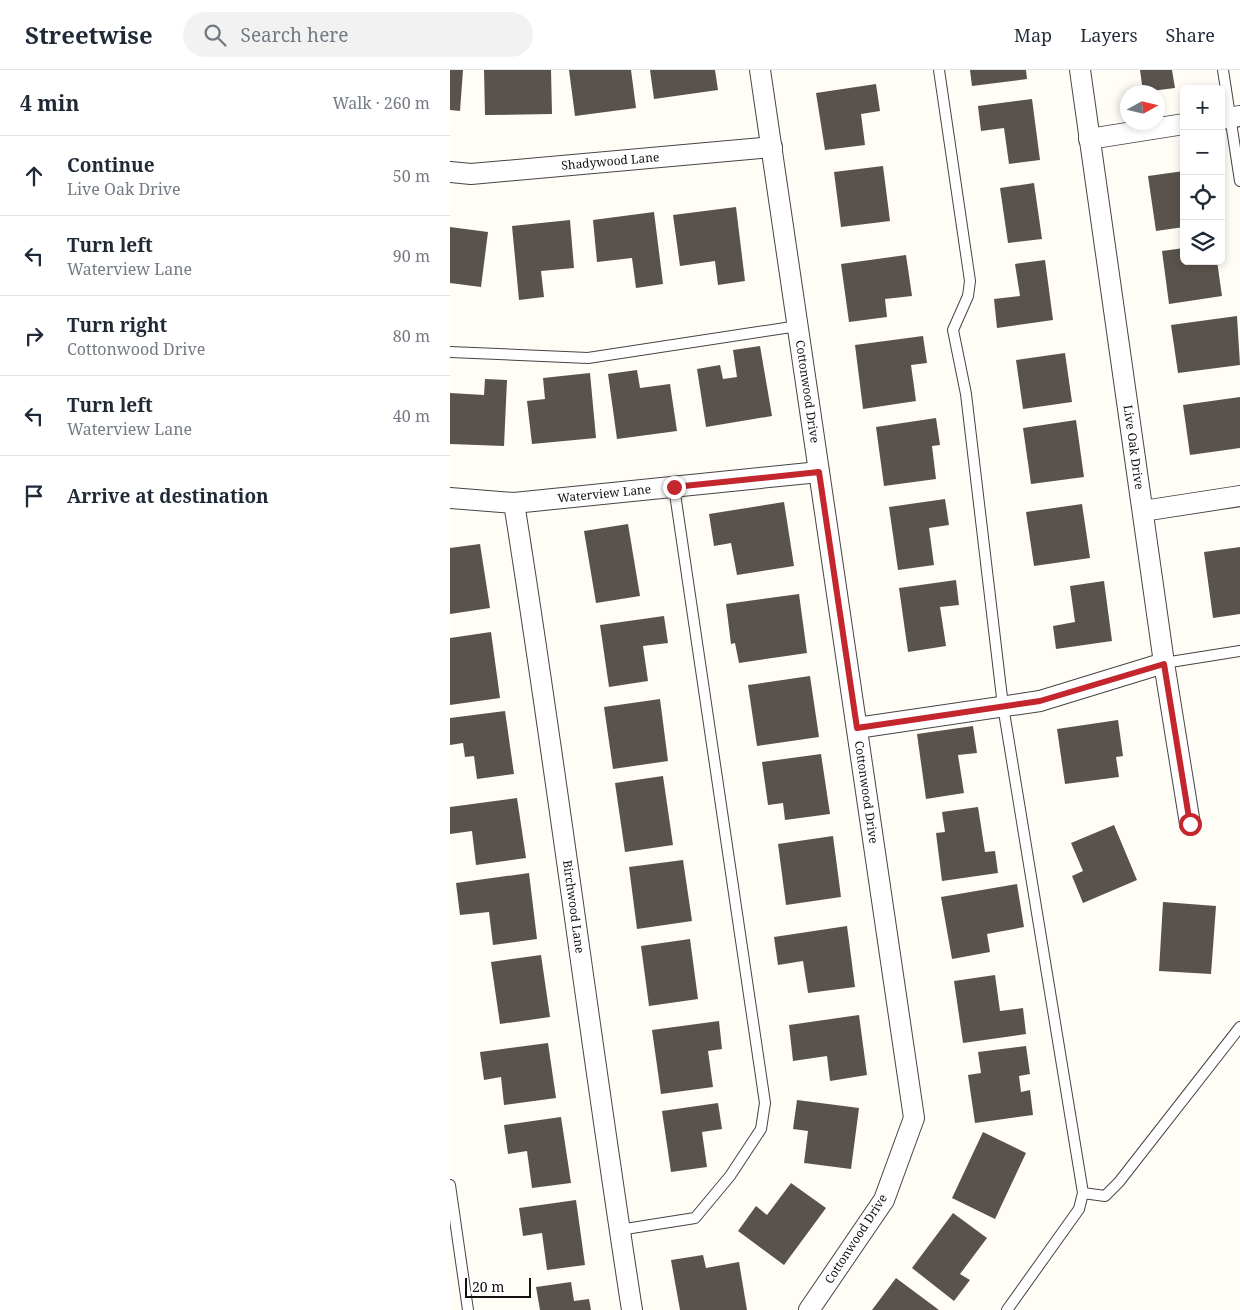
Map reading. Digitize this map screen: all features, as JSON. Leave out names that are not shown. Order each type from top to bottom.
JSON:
[{"type":"street","name":"Cottonwood Drive","points":[[760,70],[914,1118],[884,1200],[809,1310]]},
{"type":"street","name":"Live Oak Drive","points":[[1080,70],[1164,664],[1190,824]]},
{"type":"street","points":[[1089,140],[1180,125]]},
{"type":"street","name":"Shadywood Lane","points":[[450,172],[471,174],[772,147]]},
{"type":"street","name":"Waterview Lane","points":[[450,498],[514,503],[819,472]]},
{"type":"street","points":[[1143,511],[1240,496]]},
{"type":"street","name":"Birchwood Lane","points":[[514,503],[538,656],[632,1310]]},
{"type":"street","points":[[857,728],[1040,701],[1164,664]]},
{"type":"lane","points":[[939,70],[970,280],[968,296],[953,330],[966,394],[1003,706],[1083,1193],[1079,1209],[1007,1310]]},
{"type":"lane","points":[[1223,70],[1240,181]]},
{"type":"lane","points":[[450,352],[588,358],[798,326]]},
{"type":"lane","points":[[619,1230],[695,1218],[730,1176],[760,1129],[765,1103],[674,487]]},
{"type":"lane","points":[[1164,664],[1240,651]]},
{"type":"lane","points":[[1083,1193],[1105,1196],[1119,1182],[1240,1027]]},
{"type":"lane","points":[[450,1185],[468,1310]]},
{"type":"building","points":[[450,70],[463,70],[460,111],[450,110]]},
{"type":"building","points":[[484,70],[551,70],[552,114],[485,115]]},
{"type":"building","points":[[569,70],[631,70],[636,108],[575,116]]},
{"type":"building","points":[[650,70],[715,70],[718,90],[654,99]]},
{"type":"building","points":[[970,70],[1026,70],[1027,79],[972,86]]},
{"type":"building","points":[[1140,70],[1172,70],[1175,88],[1165,89],[1165,85],[1142,85]]},
{"type":"building","points":[[876,84],[880,111],[861,114],[865,145],[825,150],[816,93]]},
{"type":"building","points":[[1032,99],[1040,160],[1009,164],[1004,128],[981,131],[978,106]]},
{"type":"building","points":[[883,166],[890,221],[841,227],[834,172]]},
{"type":"building","points":[[1180,172],[1180,228],[1156,231],[1148,176]]},
{"type":"building","points":[[1034,183],[1042,239],[1008,243],[1000,188]]},
{"type":"building","points":[[736,207],[745,281],[718,285],[715,261],[680,266],[673,215]]},
{"type":"building","points":[[654,212],[663,284],[636,288],[632,258],[597,262],[593,220]]},
{"type":"building","points":[[570,220],[574,268],[541,271],[544,297],[519,300],[512,226]]},
{"type":"building","points":[[450,227],[488,232],[481,287],[450,283]]},
{"type":"building","points":[[1180,249],[1180,265],[1218,265],[1222,296],[1169,304],[1162,251]]},
{"type":"building","points":[[906,255],[912,296],[885,299],[887,317],[849,322],[841,264]]},
{"type":"building","points":[[1045,260],[1053,320],[997,328],[994,299],[1020,296],[1015,264]]},
{"type":"building","points":[[1237,316],[1240,365],[1178,373],[1171,325]]},
{"type":"building","points":[[923,336],[927,363],[911,365],[916,401],[863,409],[855,345]]},
{"type":"building","points":[[760,346],[772,416],[706,427],[697,369],[720,365],[723,379],[737,377],[733,350]]},
{"type":"building","points":[[1065,353],[1072,402],[1023,409],[1016,360]]},
{"type":"building","points":[[637,370],[640,388],[670,384],[677,431],[617,439],[608,374]]},
{"type":"building","points":[[590,373],[596,438],[532,444],[527,401],[545,399],[543,378]]},
{"type":"building","points":[[485,379],[507,380],[504,446],[450,444],[450,393],[484,395]]},
{"type":"building","points":[[1240,397],[1240,448],[1190,455],[1183,405]]},
{"type":"building","points":[[936,418],[940,445],[932,446],[936,479],[884,486],[876,427]]},
{"type":"building","points":[[1076,420],[1084,477],[1031,484],[1023,428]]},
{"type":"building","points":[[945,499],[949,525],[929,528],[934,565],[898,570],[889,507]]},
{"type":"building","points":[[784,502],[794,566],[737,575],[731,543],[714,546],[709,514]]},
{"type":"building","points":[[1082,504],[1090,558],[1034,566],[1026,512]]},
{"type":"building","points":[[628,524],[640,596],[596,603],[584,531]]},
{"type":"building","points":[[480,544],[490,608],[450,614],[450,548]]},
{"type":"building","points":[[1240,547],[1240,614],[1213,618],[1204,552]]},
{"type":"building","points":[[956,580],[959,605],[940,607],[946,646],[908,652],[899,588]]},
{"type":"building","points":[[1104,581],[1112,641],[1056,649],[1053,626],[1075,622],[1070,586]]},
{"type":"building","points":[[799,594],[807,653],[739,663],[735,643],[731,644],[726,604]]},
{"type":"building","points":[[664,616],[668,643],[643,646],[648,681],[609,687],[600,625]]},
{"type":"building","points":[[491,632],[500,698],[450,705],[450,638]]},
{"type":"building","points":[[810,676],[819,737],[757,746],[748,685]]},
{"type":"building","points":[[660,699],[668,761],[613,769],[604,707]]},
{"type":"building","points":[[505,711],[514,774],[477,779],[474,756],[465,757],[463,743],[450,745],[450,718]]},
{"type":"building","points":[[1118,720],[1123,756],[1116,757],[1119,777],[1065,784],[1057,729]]},
{"type":"building","points":[[973,726],[977,753],[958,755],[964,793],[926,799],[917,734]]},
{"type":"building","points":[[821,754],[830,814],[785,820],[783,803],[768,805],[762,762]]},
{"type":"building","points":[[663,776],[673,845],[625,852],[615,783]]},
{"type":"building","points":[[517,798],[526,858],[476,865],[472,831],[450,834],[450,807]]},
{"type":"building","points":[[978,807],[985,852],[995,851],[998,873],[942,881],[936,833],[945,832],[942,812]]},
{"type":"building","points":[[1114,825],[1137,880],[1083,903],[1072,876],[1083,871],[1071,843]]},
{"type":"building","points":[[833,836],[841,897],[786,905],[778,844]]},
{"type":"building","points":[[683,860],[692,921],[637,929],[629,867]]},
{"type":"building","points":[[529,873],[537,939],[493,945],[489,912],[460,915],[456,883]]},
{"type":"building","points":[[1017,884],[1024,927],[987,934],[990,952],[952,959],[941,897]]},
{"type":"building","points":[[1163,902],[1216,906],[1211,974],[1159,971]]},
{"type":"building","points":[[847,926],[855,987],[808,993],[803,961],[778,965],[774,937]]},
{"type":"building","points":[[690,939],[698,999],[649,1006],[641,946]]},
{"type":"building","points":[[541,955],[550,1017],[500,1024],[491,962]]},
{"type":"building","points":[[995,975],[1000,1011],[1023,1008],[1026,1034],[963,1043],[954,981]]},
{"type":"building","points":[[859,1015],[867,1075],[830,1081],[827,1056],[793,1061],[789,1025]]},
{"type":"building","points":[[719,1021],[722,1049],[708,1051],[713,1087],[661,1094],[652,1030]]},
{"type":"building","points":[[548,1043],[556,1098],[504,1105],[501,1077],[484,1080],[480,1052]]},
{"type":"building","points":[[1026,1046],[1030,1074],[1019,1076],[1021,1092],[1030,1090],[1033,1115],[975,1123],[968,1075],[981,1073],[978,1052]]},
{"type":"building","points":[[797,1100],[859,1108],[851,1169],[804,1163],[808,1131],[793,1129]]},
{"type":"building","points":[[718,1103],[722,1129],[702,1132],[707,1167],[671,1172],[662,1111]]},
{"type":"building","points":[[561,1117],[571,1183],[532,1188],[527,1151],[508,1154],[504,1125]]},
{"type":"building","points":[[983,1132],[1026,1153],[995,1219],[952,1198]]},
{"type":"building","points":[[791,1183],[826,1208],[784,1265],[738,1231],[756,1206],[767,1215]]},
{"type":"building","points":[[576,1200],[585,1265],[547,1270],[542,1233],[523,1236],[519,1208]]},
{"type":"building","points":[[953,1213],[987,1238],[960,1274],[970,1280],[954,1301],[912,1268]]},
{"type":"building","points":[[703,1255],[706,1268],[739,1262],[747,1310],[680,1310],[671,1260]]},
{"type":"building","points":[[896,1278],[939,1310],[872,1310]]},
{"type":"building","points":[[571,1282],[574,1301],[589,1299],[591,1310],[540,1310],[536,1287]]},
{"type":"route","points":[[674,487],[819,472],[857,728],[1040,701],[1164,664],[1190,824]]}]
